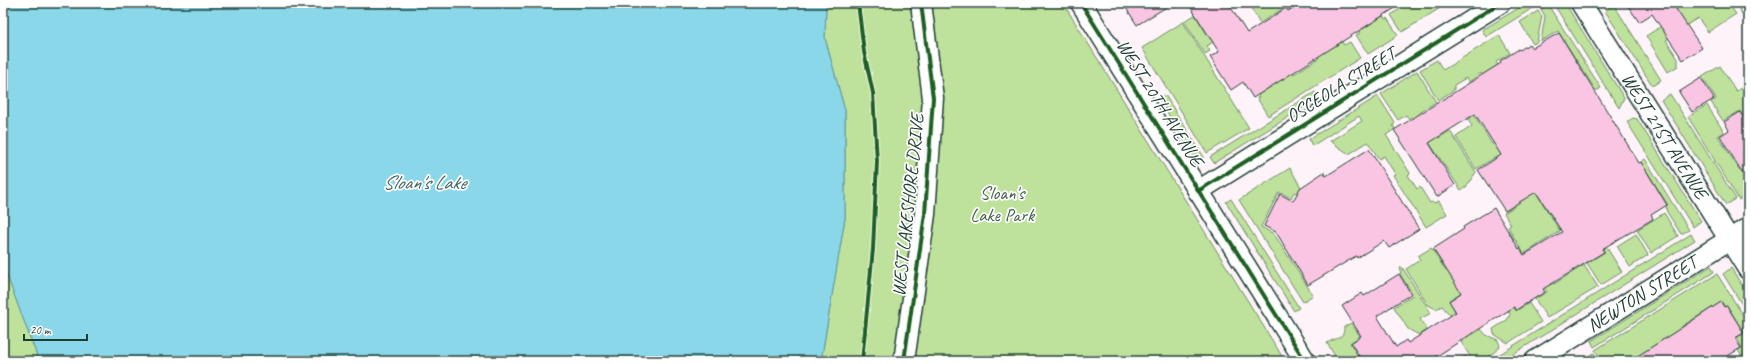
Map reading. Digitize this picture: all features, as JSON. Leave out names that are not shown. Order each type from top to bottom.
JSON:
[{"type":"street","name":"WEST LAKESHORE DRIVE","points":[[904,361],[925,214],[933,98],[921,3]]},
{"type":"street","name":"WEST 20TH AVENUE","points":[[1081,3],[1305,361]]},
{"type":"street","name":"OSCEOLA STREET","points":[[1198,191],[1500,3]]},
{"type":"street","name":"WEST 21ST AVENUE","points":[[1582,3],[1748,269]]},
{"type":"street","name":"NEWTON STREET","points":[[1535,361],[1748,228]]},
{"type":"green space","name":"Sloan's Lake Park","points":[[826,3],[1063,3],[1285,361],[821,361],[845,218],[845,111],[825,38]]},
{"type":"green space","points":[[1248,3],[1298,3],[1288,9],[1287,6],[1260,23]]},
{"type":"green space","points":[[1398,3],[1448,3],[1402,32],[1391,15],[1400,9]]},
{"type":"green space","points":[[1527,3],[1541,3],[1486,37],[1482,30]]},
{"type":"green space","points":[[1553,3],[1565,3],[1624,98],[1619,108]]},
{"type":"green space","points":[[1672,3],[1682,3],[1685,9],[1695,3],[1728,3],[1736,14],[1708,32],[1698,18],[1682,28],[1674,15],[1678,12]]},
{"type":"green space","points":[[1735,3],[1748,3],[1748,23]]},
{"type":"green space","points":[[1348,5],[1363,29],[1383,16],[1385,19],[1387,18],[1398,35],[1368,54],[1356,35],[1359,34],[1359,31]]},
{"type":"green space","points":[[1548,5],[1601,88],[1596,91],[1558,31],[1541,41],[1545,16],[1541,9]]},
{"type":"green space","points":[[1614,5],[1661,80],[1654,85],[1652,85],[1605,11]]},
{"type":"green space","points":[[1294,7],[1320,48],[1338,36],[1344,45],[1350,42],[1360,58],[1268,116],[1257,98],[1259,97],[1258,95],[1292,71],[1294,74],[1319,58],[1289,10]]},
{"type":"green space","points":[[1538,11],[1542,16],[1537,42],[1533,44],[1520,22]]},
{"type":"green space","points":[[1195,15],[1210,39],[1214,36],[1216,40],[1207,46],[1210,51],[1205,54],[1184,21]]},
{"type":"green space","points":[[1671,20],[1678,32],[1666,40],[1678,59],[1678,66],[1668,72],[1646,36]]},
{"type":"green space","points":[[1183,22],[1249,128],[1207,153],[1142,48]]},
{"type":"green space","points":[[1499,35],[1510,53],[1496,62],[1513,88],[1489,85],[1481,73],[1469,82],[1466,78],[1454,85],[1454,90],[1438,100],[1420,70],[1437,60],[1443,70]]},
{"type":"green space","points":[[1720,66],[1736,91],[1748,84],[1748,123],[1740,111],[1723,121],[1711,102],[1716,99],[1702,77]]},
{"type":"green space","points":[[1417,71],[1436,102],[1421,111],[1439,138],[1450,131],[1476,172],[1466,187],[1461,190],[1412,117],[1409,119],[1406,115],[1398,120],[1381,94]]},
{"type":"green space","points":[[1315,92],[1318,97],[1315,98],[1316,100],[1214,163],[1210,157]]},
{"type":"green space","points":[[1670,94],[1736,199],[1726,205],[1661,100]]},
{"type":"green space","points":[[1165,95],[1204,157],[1197,161],[1159,99]]},
{"type":"green space","points":[[1378,96],[1395,123],[1393,125],[1395,129],[1386,135],[1410,173],[1408,175],[1417,189],[1420,187],[1430,203],[1439,201],[1447,214],[1426,227],[1393,175],[1395,174],[1384,156],[1379,159],[1368,142],[1349,154],[1330,141],[1362,121],[1359,116],[1312,146],[1309,139]]},
{"type":"green space","points":[[1707,105],[1724,132],[1718,136],[1741,172],[1748,168],[1748,194],[1739,200],[1688,117]]},
{"type":"green space","points":[[1474,115],[1492,144],[1505,135],[1510,178],[1496,157],[1476,169],[1456,137],[1472,126],[1468,120]]},
{"type":"green space","points":[[1633,118],[1637,119],[1701,221],[1693,227],[1627,122]]},
{"type":"green space","points":[[1645,159],[1689,230],[1681,234],[1667,212],[1666,207],[1668,205],[1641,162]]},
{"type":"green space","points":[[1290,168],[1307,198],[1294,192],[1291,198],[1279,192],[1261,227],[1274,234],[1313,295],[1303,302],[1239,200]]},
{"type":"green space","points":[[1533,188],[1560,231],[1524,254],[1508,227],[1511,225],[1504,213],[1515,206],[1510,197]]},
{"type":"green space","points":[[1231,199],[1299,308],[1294,311],[1226,202]]},
{"type":"green space","points":[[1664,213],[1678,236],[1651,253],[1637,230]]},
{"type":"green space","points":[[1594,227],[1622,272],[1601,285],[1587,263],[1605,252],[1591,228]]},
{"type":"green space","points":[[1508,230],[1515,241],[1495,253],[1491,274],[1449,300],[1455,311],[1450,315],[1442,306],[1436,309],[1428,305],[1406,269],[1420,260],[1418,256],[1431,248],[1446,271]]},
{"type":"green space","points":[[1636,234],[1648,255],[1630,267],[1617,246]]},
{"type":"green space","points":[[1691,234],[1695,240],[1502,361],[1489,361]]},
{"type":"green space","points":[[1533,250],[1554,284],[1584,265],[1598,287],[1547,318],[1535,299],[1547,292],[1532,268]]},
{"type":"green space","points":[[3,265],[39,361],[3,361]]},
{"type":"green space","points":[[1711,266],[1714,272],[1594,347],[1591,341]]},
{"type":"green space","points":[[1402,267],[1431,313],[1420,319],[1427,330],[1419,335],[1408,329],[1394,307],[1413,295],[1400,274],[1400,268]]},
{"type":"green space","points":[[1731,268],[1748,295],[1748,314],[1723,274]]},
{"type":"green space","points":[[1717,274],[1748,323],[1748,361],[1744,361],[1738,350],[1742,348],[1737,338],[1744,333],[1727,305],[1725,307],[1722,302],[1682,326],[1684,330],[1675,332],[1630,361],[1602,361],[1595,350]]},
{"type":"green space","points":[[1529,303],[1541,322],[1508,343],[1494,334],[1493,329],[1507,320],[1510,314],[1507,309],[1512,305],[1516,311]]},
{"type":"green space","points":[[1351,323],[1360,336],[1350,343],[1361,361],[1338,361],[1327,343],[1339,338],[1343,334],[1344,327]]},
{"type":"green space","points":[[1481,329],[1486,335],[1498,340],[1500,346],[1488,356],[1480,360],[1473,361],[1461,342],[1465,339],[1462,335],[1468,330],[1472,335]]},
{"type":"green space","points":[[1594,353],[1599,361],[1581,361]]},
{"type":"green space","points":[[1466,356],[1470,361],[1427,361],[1436,358],[1461,358]]},
{"type":"water","name":"Sloan's Lake","points":[[3,3],[826,3],[825,38],[845,111],[845,218],[821,361],[39,361],[3,265]]},
{"type":"building","points":[[1123,3],[1173,3],[1137,25]]},
{"type":"building","points":[[1188,3],[1228,3],[1247,33],[1286,8],[1288,11],[1300,3],[1403,3],[1253,98],[1243,82],[1231,90],[1210,57],[1219,52]]},
{"type":"building","points":[[1626,3],[1672,3],[1702,48],[1683,60],[1652,14],[1639,22]]},
{"type":"building","points":[[1559,33],[1639,163],[1641,162],[1667,205],[1651,215],[1653,219],[1602,249],[1604,252],[1543,289],[1545,292],[1516,310],[1514,307],[1429,361],[1362,361],[1351,343],[1361,336],[1342,306],[1362,293],[1364,296],[1399,274],[1411,294],[1377,316],[1396,347],[1406,340],[1408,343],[1456,312],[1449,301],[1461,293],[1433,249],[1464,229],[1463,227],[1494,208],[1524,255],[1562,232],[1536,192],[1505,211],[1478,170],[1501,155],[1475,114],[1429,143],[1455,185],[1437,197],[1394,130],[1501,63],[1500,61],[1519,49],[1520,50],[1529,44],[1532,48]]},
{"type":"building","points":[[1701,78],[1714,99],[1692,112],[1679,92]]},
{"type":"building","points":[[1740,112],[1745,120],[1748,119],[1748,182],[1720,136],[1729,130],[1724,122]]},
{"type":"building","points":[[1369,149],[1419,229],[1389,248],[1384,241],[1308,285],[1276,232],[1264,226],[1280,194],[1293,201],[1300,188],[1324,172],[1326,176]]},
{"type":"building","points":[[1721,302],[1724,307],[1727,306],[1744,333],[1735,338],[1741,348],[1719,361],[1630,361]]},
{"type":"cycle path","points":[[858,3],[864,52],[873,93],[877,161],[873,249],[862,361]]},
{"type":"cycle path","points":[[904,361],[925,214],[933,98],[921,3]]},
{"type":"cycle path","points":[[1081,3],[1305,361]]},
{"type":"cycle path","points":[[1198,191],[1500,3]]}]
